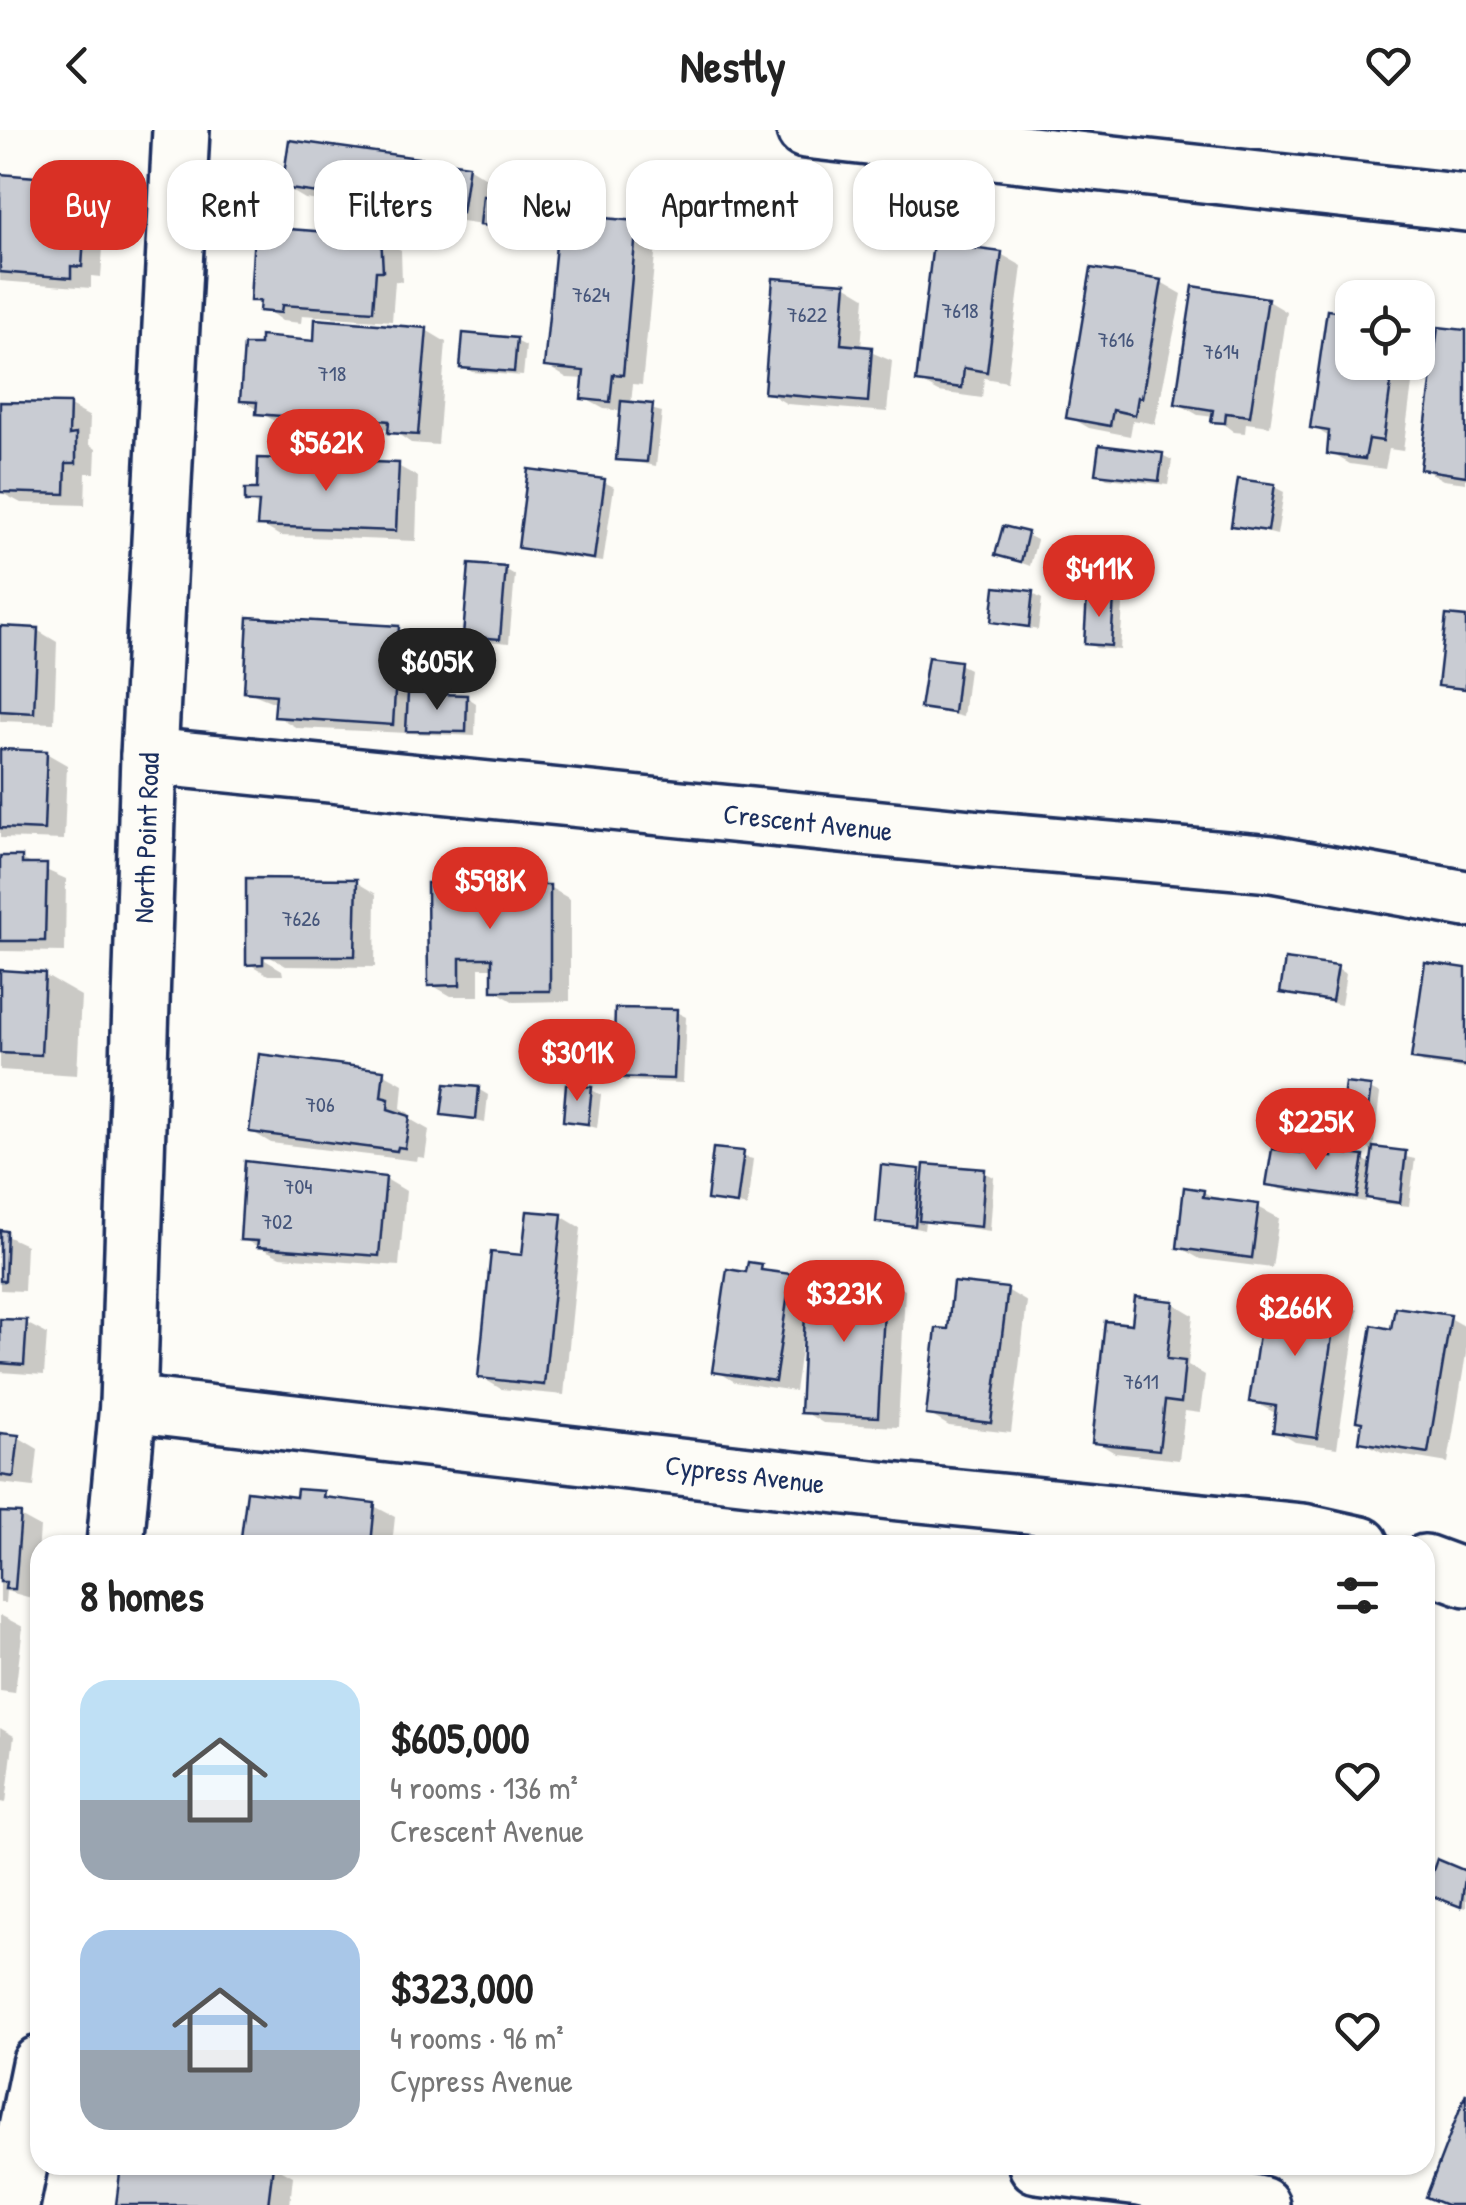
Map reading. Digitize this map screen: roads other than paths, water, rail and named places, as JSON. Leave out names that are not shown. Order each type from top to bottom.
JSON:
[{"type":"street","name":"North Point Road","points":[[116,1535],[128,1404],[149,756],[180,130]]},
{"type":"street","points":[[805,130],[1466,202]]},
{"type":"street","name":"Crescent Avenue","points":[[149,756],[982,840],[1272,864],[1466,899]]},
{"type":"street","name":"Cypress Avenue","points":[[128,1404],[1316,1535]]},
{"type":"street","points":[[1435,1567],[1466,1578]]},
{"type":"street","points":[[11,2205],[30,2113]]},
{"type":"street","points":[[1116,2175],[1261,2205]]}]
